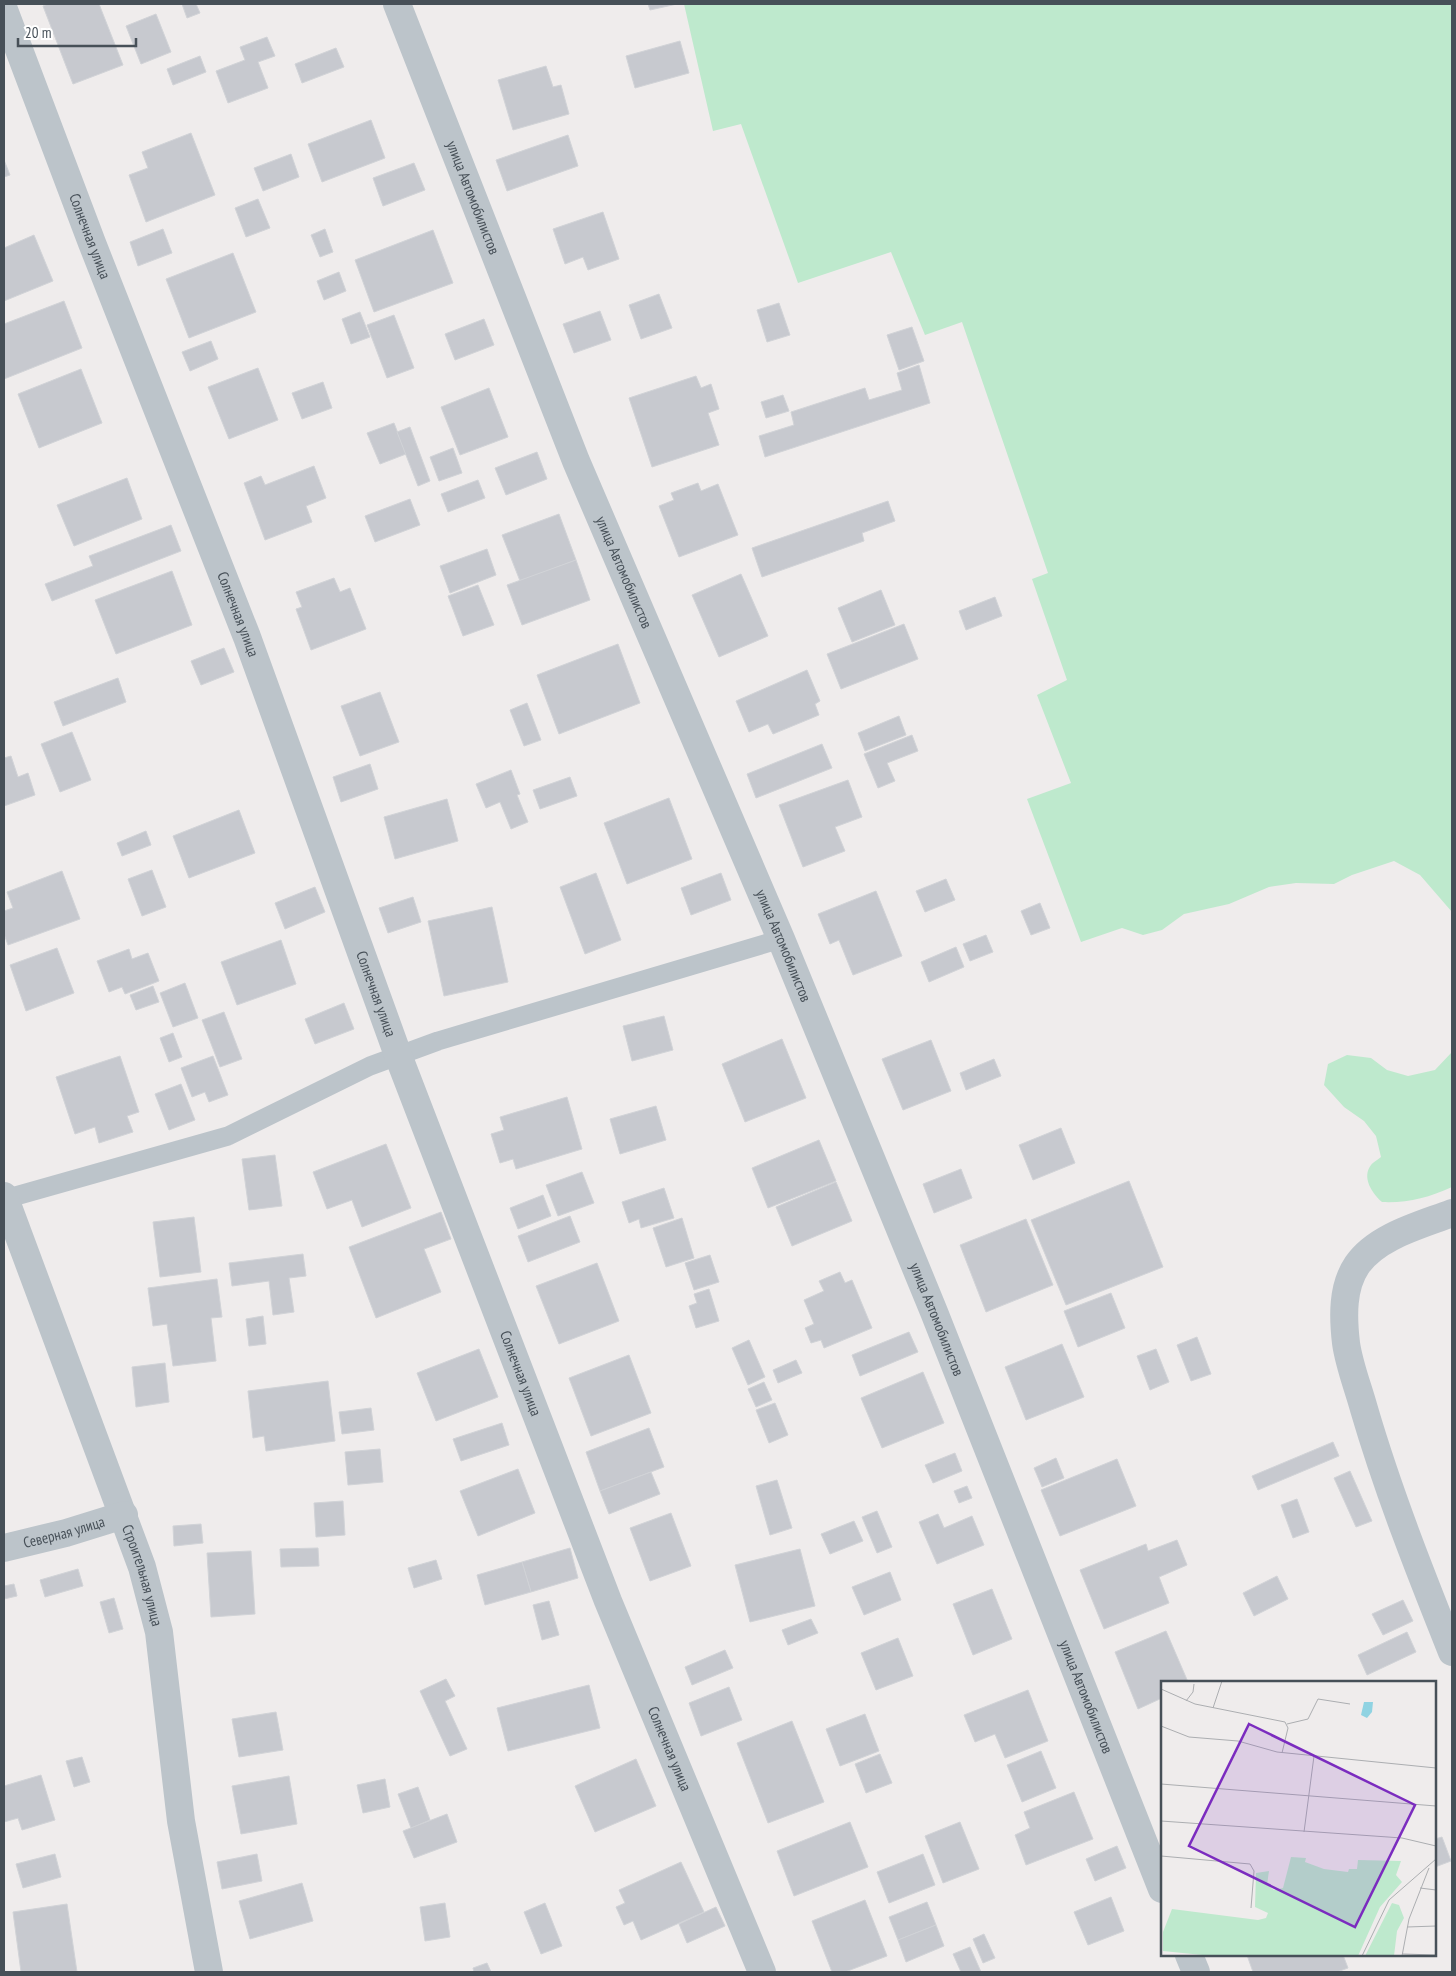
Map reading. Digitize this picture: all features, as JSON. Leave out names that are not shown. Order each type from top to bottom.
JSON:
[{"type":"street","name":"улица Автомобилистов","points":[[397,4],[576,461],[780,939],[934,1312],[1161,1886]]},
{"type":"street","name":"Солнечная улица","points":[[4,10],[89,234],[248,637],[398,1055],[608,1601],[762,1972]]},
{"type":"street","name":"Строительная улица","points":[[4,1198],[142,1567],[159,1632],[181,1821],[209,1972]]},
{"type":"street","points":[[1452,1213],[1397,1235],[1376,1247],[1357,1265],[1347,1285],[1344,1305],[1346,1344],[1374,1443],[1452,1652]]},
{"type":"street","name":"Северная улица","points":[[4,1548],[66,1533],[124,1515]]},
{"type":"street","points":[[1188,1956],[1196,1972]]},
{"type":"lane","points":[[4,1198],[228,1136],[370,1066],[438,1040],[780,939]]},
{"type":"green space","points":[[684,4],[1452,4],[1452,912],[1420,875],[1394,861],[1352,875],[1334,884],[1296,883],[1269,887],[1229,904],[1184,914],[1162,930],[1143,935],[1122,928],[1081,942],[1027,799],[1071,783],[1037,695],[1067,680],[1032,579],[1048,573],[962,322],[925,335],[891,252],[798,283],[741,124],[713,131]]},
{"type":"green space","points":[[1452,1052],[1452,1187],[1418,1199],[1401,1202],[1382,1202],[1369,1185],[1367,1175],[1371,1165],[1381,1157],[1376,1136],[1364,1121],[1344,1107],[1324,1085],[1328,1064],[1347,1055],[1371,1058],[1387,1070],[1408,1076],[1435,1070]]},
{"type":"building","points":[[48,4],[99,4],[123,65],[73,84],[43,6]]},
{"type":"building","points":[[182,4],[196,4],[200,13],[187,18]]},
{"type":"building","points":[[648,4],[677,4],[650,10]]},
{"type":"building","points":[[156,14],[171,52],[141,64],[126,26]]},
{"type":"building","points":[[267,37],[275,56],[258,62],[268,88],[228,103],[216,71],[245,60],[240,47]]},
{"type":"building","points":[[680,41],[689,73],[635,88],[626,56]]},
{"type":"building","points":[[336,48],[344,67],[302,83],[295,64]]},
{"type":"building","points":[[200,56],[206,72],[173,85],[167,69]]},
{"type":"building","points":[[546,66],[553,87],[561,85],[569,114],[513,130],[498,80]]},
{"type":"building","points":[[371,120],[385,158],[322,182],[308,144]]},
{"type":"building","points":[[191,133],[215,195],[146,222],[129,175],[148,168],[142,152]]},
{"type":"building","points":[[568,135],[578,166],[507,191],[496,160]]},
{"type":"building","points":[[291,154],[299,177],[263,191],[254,168]]},
{"type":"building","points":[[4,160],[10,175],[4,177]]},
{"type":"building","points":[[414,163],[425,190],[383,206],[373,178]]},
{"type":"building","points":[[258,199],[270,228],[246,237],[235,208]]},
{"type":"building","points":[[603,212],[619,259],[588,270],[583,257],[565,264],[553,229]]},
{"type":"building","points":[[163,229],[172,253],[138,266],[130,242]]},
{"type":"building","points":[[325,229],[333,252],[320,257],[311,235]]},
{"type":"building","points":[[433,230],[453,283],[374,312],[355,260]]},
{"type":"building","points":[[34,235],[53,281],[4,301],[4,248]]},
{"type":"building","points":[[233,253],[256,312],[189,338],[166,279]]},
{"type":"building","points":[[339,272],[346,291],[324,300],[317,281]]},
{"type":"building","points":[[659,294],[672,328],[641,339],[629,305]]},
{"type":"building","points":[[64,301],[82,348],[4,379],[4,324]]},
{"type":"building","points":[[779,303],[790,335],[767,342],[757,310]]},
{"type":"building","points":[[600,311],[611,340],[574,353],[563,324]]},
{"type":"building","points":[[360,312],[370,337],[351,344],[342,319]]},
{"type":"building","points":[[394,315],[414,368],[387,378],[367,325]]},
{"type":"building","points":[[484,319],[494,345],[455,360],[445,334]]},
{"type":"building","points":[[912,327],[924,361],[899,370],[887,335]]},
{"type":"building","points":[[211,341],[218,359],[190,371],[182,352]]},
{"type":"building","points":[[919,365],[930,403],[765,457],[759,436],[794,425],[791,412],[865,388],[869,400],[902,390],[897,373]]},
{"type":"building","points":[[258,368],[278,420],[229,439],[208,387]]},
{"type":"building","points":[[81,369],[102,423],[39,448],[18,394]]},
{"type":"building","points":[[696,376],[701,388],[711,384],[719,409],[708,413],[719,445],[652,467],[629,398]]},
{"type":"building","points":[[323,382],[332,408],[302,419],[292,393]]},
{"type":"building","points":[[489,388],[508,437],[460,455],[441,407]]},
{"type":"building","points":[[783,395],[789,411],[766,418],[761,402]]},
{"type":"building","points":[[394,423],[406,454],[380,464],[367,433]]},
{"type":"building","points":[[410,427],[430,481],[418,486],[397,432]]},
{"type":"building","points":[[453,448],[462,473],[439,481],[430,457]]},
{"type":"building","points":[[537,452],[547,479],[506,495],[495,468]]},
{"type":"building","points":[[314,466],[326,498],[306,506],[312,522],[265,540],[244,483],[261,476],[265,485]]},
{"type":"building","points":[[127,478],[142,519],[74,546],[57,505]]},
{"type":"building","points":[[478,480],[485,498],[448,512],[441,494]]},
{"type":"building","points":[[698,483],[701,491],[718,484],[738,535],[679,557],[659,506],[674,500],[671,493]]},
{"type":"building","points":[[410,499],[420,525],[375,542],[365,516]]},
{"type":"building","points":[[888,501],[895,521],[862,533],[864,541],[762,577],[752,548]]},
{"type":"building","points":[[559,514],[576,560],[520,581],[502,535]]},
{"type":"building","points":[[171,525],[181,551],[52,601],[45,584],[93,566],[89,556]]},
{"type":"building","points":[[487,549],[496,575],[450,593],[440,566]]},
{"type":"building","points":[[576,560],[590,600],[522,625],[507,585]]},
{"type":"building","points":[[172,571],[192,625],[116,654],[95,600]]},
{"type":"building","points":[[741,574],[768,636],[719,657],[692,595]]},
{"type":"building","points":[[334,578],[340,592],[350,588],[366,629],[311,650],[296,609],[302,607],[296,592]]},
{"type":"building","points":[[478,585],[494,625],[463,636],[448,596]]},
{"type":"building","points":[[881,590],[895,625],[852,642],[838,608]]},
{"type":"building","points":[[995,597],[1002,616],[966,630],[959,611]]},
{"type":"building","points":[[904,624],[918,659],[841,689],[827,654]]},
{"type":"building","points":[[618,644],[640,703],[559,734],[537,675]]},
{"type":"building","points":[[224,648],[234,672],[201,685],[191,661]]},
{"type":"building","points":[[807,670],[820,701],[815,704],[819,715],[773,734],[768,724],[749,732],[736,701]]},
{"type":"building","points":[[118,678],[126,702],[63,726],[54,702]]},
{"type":"building","points":[[380,692],[399,742],[360,756],[341,706]]},
{"type":"building","points":[[527,703],[541,740],[524,746],[510,710]]},
{"type":"building","points":[[899,716],[906,735],[865,751],[858,733]]},
{"type":"building","points":[[72,732],[91,780],[60,792],[41,744]]},
{"type":"building","points":[[912,735],[918,751],[887,763],[895,781],[878,788],[864,754]]},
{"type":"building","points":[[822,744],[832,768],[756,798],[747,774]]},
{"type":"building","points":[[11,756],[18,777],[28,773],[35,795],[4,806],[4,758]]},
{"type":"building","points":[[370,764],[378,789],[341,802],[333,777]]},
{"type":"building","points":[[511,770],[520,794],[517,795],[528,822],[511,829],[500,802],[486,808],[476,784]]},
{"type":"building","points":[[570,777],[577,796],[540,809],[533,790]]},
{"type":"building","points":[[848,780],[862,817],[835,827],[845,851],[803,867],[779,805]]},
{"type":"building","points":[[669,798],[692,859],[627,884],[604,823]]},
{"type":"building","points":[[447,799],[458,841],[395,859],[384,817]]},
{"type":"building","points":[[239,810],[255,853],[189,878],[173,836]]},
{"type":"building","points":[[146,831],[151,845],[122,856],[117,843]]},
{"type":"building","points":[[152,870],[166,907],[142,916],[128,879]]},
{"type":"building","points":[[62,871],[80,919],[8,945],[4,934],[4,911],[13,908],[7,892]]},
{"type":"building","points":[[596,873],[621,940],[585,954],[560,887]]},
{"type":"building","points":[[721,873],[731,900],[691,915],[681,888]]},
{"type":"building","points":[[946,879],[955,900],[925,912],[916,891]]},
{"type":"building","points":[[315,887],[325,912],[285,929],[275,903]]},
{"type":"building","points":[[876,891],[902,956],[853,975],[839,940],[830,944],[818,914]]},
{"type":"building","points":[[413,897],[421,922],[388,933],[379,908]]},
{"type":"building","points":[[1040,903],[1050,928],[1031,935],[1021,911]]},
{"type":"building","points":[[492,907],[508,982],[444,996],[428,921]]},
{"type":"building","points":[[986,935],[993,952],[970,961],[963,944]]},
{"type":"building","points":[[281,940],[296,984],[237,1005],[221,962]]},
{"type":"building","points":[[956,947],[964,967],[929,982],[921,962]]},
{"type":"building","points":[[57,948],[74,993],[26,1011],[10,965]]},
{"type":"building","points":[[129,949],[132,959],[148,953],[159,981],[125,994],[122,987],[109,992],[97,961]]},
{"type":"building","points":[[185,983],[198,1018],[173,1027],[160,993]]},
{"type":"building","points":[[153,986],[159,1002],[136,1010],[130,995]]},
{"type":"building","points":[[344,1003],[354,1029],[315,1044],[305,1019]]},
{"type":"building","points":[[224,1012],[242,1059],[220,1067],[202,1020]]},
{"type":"building","points":[[664,1016],[673,1050],[632,1061],[623,1026]]},
{"type":"building","points":[[173,1033],[182,1057],[169,1062],[160,1038]]},
{"type":"building","points":[[782,1039],[806,1098],[745,1122],[722,1064]]},
{"type":"building","points":[[931,1040],[951,1091],[903,1110],[882,1059]]},
{"type":"building","points":[[120,1056],[139,1112],[127,1116],[133,1132],[99,1143],[95,1127],[75,1134],[56,1077]]},
{"type":"building","points":[[213,1056],[228,1095],[209,1102],[205,1092],[192,1097],[181,1068]]},
{"type":"building","points":[[994,1059],[1001,1076],[966,1090],[960,1073]]},
{"type":"building","points":[[181,1084],[195,1120],[169,1130],[155,1094]]},
{"type":"building","points":[[567,1097],[582,1149],[516,1169],[513,1159],[500,1163],[491,1134],[504,1130],[500,1117]]},
{"type":"building","points":[[656,1106],[666,1140],[620,1154],[610,1119]]},
{"type":"building","points":[[1061,1128],[1075,1163],[1033,1180],[1019,1145]]},
{"type":"building","points":[[819,1140],[836,1181],[768,1208],[752,1168]]},
{"type":"building","points":[[386,1144],[411,1208],[362,1227],[352,1200],[327,1209],[313,1172]]},
{"type":"building","points":[[275,1155],[282,1206],[249,1210],[242,1159]]},
{"type":"building","points":[[961,1169],[972,1198],[934,1213],[923,1184]]},
{"type":"building","points":[[582,1172],[594,1203],[558,1216],[546,1185]]},
{"type":"building","points":[[1129,1181],[1163,1267],[1066,1305],[1031,1220]]},
{"type":"building","points":[[836,1182],[852,1221],[792,1246],[776,1207]]},
{"type":"building","points":[[664,1188],[674,1218],[641,1228],[639,1219],[629,1223],[622,1202]]},
{"type":"building","points":[[543,1195],[551,1216],[518,1229],[510,1208]]},
{"type":"building","points":[[441,1212],[451,1239],[424,1249],[441,1292],[376,1318],[349,1247]]},
{"type":"building","points":[[570,1216],[580,1242],[528,1262],[518,1236]]},
{"type":"building","points":[[194,1217],[201,1272],[160,1277],[153,1222]]},
{"type":"building","points":[[682,1218],[694,1258],[666,1267],[653,1228]]},
{"type":"building","points":[[1026,1219],[1053,1285],[986,1312],[960,1245]]},
{"type":"building","points":[[303,1254],[306,1276],[289,1278],[294,1312],[273,1315],[269,1281],[232,1286],[229,1263]]},
{"type":"building","points":[[710,1255],[719,1282],[694,1290],[685,1263]]},
{"type":"building","points":[[597,1263],[619,1321],[559,1344],[536,1286]]},
{"type":"building","points":[[840,1272],[845,1283],[852,1280],[872,1328],[824,1348],[821,1340],[811,1343],[805,1328],[814,1324],[804,1300],[824,1291],[819,1281]]},
{"type":"building","points":[[217,1279],[222,1317],[211,1318],[216,1361],[173,1366],[167,1324],[153,1326],[148,1288]]},
{"type":"building","points":[[709,1289],[719,1321],[696,1328],[689,1306],[697,1303],[694,1294]]},
{"type":"building","points":[[1111,1293],[1125,1328],[1078,1347],[1064,1311]]},
{"type":"building","points":[[263,1316],[266,1344],[249,1346],[246,1319]]},
{"type":"building","points":[[909,1332],[918,1352],[860,1376],[852,1355]]},
{"type":"building","points":[[1197,1337],[1211,1374],[1191,1381],[1177,1345]]},
{"type":"building","points":[[749,1340],[765,1377],[748,1385],[732,1348]]},
{"type":"building","points":[[1062,1344],[1084,1397],[1026,1420],[1005,1367]]},
{"type":"building","points":[[479,1349],[498,1397],[436,1421],[417,1373]]},
{"type":"building","points":[[1156,1349],[1169,1382],[1150,1390],[1137,1356]]},
{"type":"building","points":[[629,1355],[651,1413],[591,1436],[569,1378]]},
{"type":"building","points":[[796,1360],[802,1373],[778,1383],[773,1370]]},
{"type":"building","points":[[165,1363],[169,1402],[136,1407],[132,1367]]},
{"type":"building","points":[[923,1372],[944,1423],[882,1448],[861,1398]]},
{"type":"building","points":[[328,1381],[335,1441],[266,1451],[264,1436],[253,1438],[248,1391]]},
{"type":"building","points":[[764,1382],[772,1400],[756,1407],[748,1389]]},
{"type":"building","points":[[775,1403],[788,1435],[769,1443],[756,1410]]},
{"type":"building","points":[[371,1408],[374,1430],[342,1434],[339,1412]]},
{"type":"building","points":[[502,1423],[509,1445],[461,1461],[453,1439]]},
{"type":"building","points":[[649,1428],[664,1467],[600,1491],[586,1452]]},
{"type":"building","points":[[1333,1442],[1339,1456],[1258,1490],[1252,1476]]},
{"type":"building","points":[[380,1449],[383,1482],[348,1485],[345,1452]]},
{"type":"building","points":[[955,1453],[962,1471],[933,1483],[925,1465]]},
{"type":"building","points":[[1056,1458],[1064,1478],[1042,1487],[1034,1468]]},
{"type":"building","points":[[1117,1459],[1136,1506],[1060,1536],[1041,1490]]},
{"type":"building","points":[[518,1469],[535,1513],[478,1536],[460,1491]]},
{"type":"building","points":[[1350,1471],[1372,1521],[1356,1527],[1334,1478]]},
{"type":"building","points":[[651,1472],[660,1494],[609,1514],[600,1491]]},
{"type":"building","points":[[777,1480],[792,1528],[770,1535],[756,1486]]},
{"type":"building","points":[[967,1486],[972,1498],[959,1503],[954,1491]]},
{"type":"building","points":[[1297,1499],[1309,1532],[1293,1538],[1281,1505]]},
{"type":"building","points":[[343,1501],[345,1535],[316,1537],[314,1503]]},
{"type":"building","points":[[877,1511],[892,1547],[877,1553],[862,1517]]},
{"type":"building","points":[[671,1513],[691,1566],[650,1581],[630,1528]]},
{"type":"building","points":[[938,1514],[944,1528],[972,1516],[984,1545],[937,1564],[919,1522]]},
{"type":"building","points":[[854,1521],[863,1541],[830,1554],[821,1534]]},
{"type":"building","points":[[201,1524],[203,1543],[174,1546],[173,1526]]},
{"type":"building","points":[[1177,1540],[1187,1565],[1159,1577],[1169,1603],[1104,1629],[1080,1570],[1146,1544],[1148,1551]]},
{"type":"building","points":[[318,1548],[319,1566],[281,1567],[280,1549]]},
{"type":"building","points":[[570,1548],[578,1578],[531,1592],[522,1562]]},
{"type":"building","points":[[800,1549],[815,1606],[750,1622],[735,1565]]},
{"type":"building","points":[[251,1551],[255,1614],[211,1617],[207,1553]]},
{"type":"building","points":[[436,1560],[442,1579],[414,1588],[408,1568]]},
{"type":"building","points":[[522,1562],[531,1592],[485,1605],[477,1575]]},
{"type":"building","points":[[78,1569],[83,1586],[45,1597],[40,1580]]},
{"type":"building","points":[[890,1572],[901,1600],[864,1615],[852,1587]]},
{"type":"building","points":[[1277,1576],[1288,1599],[1254,1616],[1243,1593]]},
{"type":"building","points":[[14,1584],[17,1596],[4,1599],[4,1586]]},
{"type":"building","points":[[992,1589],[1012,1639],[973,1655],[953,1604]]},
{"type":"building","points":[[114,1598],[123,1629],[109,1633],[100,1602]]},
{"type":"building","points":[[1403,1600],[1413,1621],[1383,1635],[1372,1614]]},
{"type":"building","points":[[549,1601],[559,1635],[542,1640],[533,1605]]},
{"type":"building","points":[[811,1619],[818,1633],[788,1645],[782,1630]]},
{"type":"building","points":[[1166,1631],[1188,1681],[1161,1681],[1161,1698],[1138,1709],[1115,1652]]},
{"type":"building","points":[[1407,1632],[1416,1652],[1367,1675],[1358,1655]]},
{"type":"building","points":[[898,1638],[913,1676],[876,1690],[861,1653]]},
{"type":"building","points":[[725,1650],[733,1668],[692,1685],[685,1667]]},
{"type":"building","points":[[446,1679],[455,1696],[445,1701],[467,1749],[450,1756],[420,1691]]},
{"type":"building","points":[[589,1685],[600,1728],[508,1751],[497,1708]]},
{"type":"building","points":[[729,1687],[742,1720],[701,1736],[689,1703]]},
{"type":"building","points":[[1028,1690],[1048,1741],[1005,1758],[995,1734],[975,1742],[964,1715]]},
{"type":"building","points":[[276,1712],[283,1750],[239,1757],[232,1719]]},
{"type":"building","points":[[865,1714],[879,1751],[840,1766],[826,1729]]},
{"type":"building","points":[[792,1721],[824,1802],[768,1823],[737,1743]]},
{"type":"building","points":[[1041,1751],[1056,1788],[1022,1802],[1007,1765]]},
{"type":"building","points":[[880,1754],[892,1783],[866,1793],[855,1764]]},
{"type":"building","points":[[82,1757],[90,1782],[74,1787],[66,1761]]},
{"type":"building","points":[[636,1759],[656,1806],[595,1832],[575,1786]]},
{"type":"building","points":[[41,1775],[55,1820],[22,1830],[18,1818],[4,1822],[4,1786]]},
{"type":"building","points":[[289,1776],[297,1824],[241,1834],[232,1786]]},
{"type":"building","points":[[385,1779],[390,1807],[363,1813],[357,1785]]},
{"type":"building","points":[[418,1787],[430,1820],[411,1828],[398,1794]]},
{"type":"building","points":[[1074,1792],[1093,1839],[1026,1865],[1015,1835],[1030,1828],[1024,1812]]},
{"type":"building","points":[[447,1814],[457,1842],[414,1858],[403,1831]]},
{"type":"building","points":[[850,1822],[868,1867],[794,1896],[777,1851]]},
{"type":"building","points":[[960,1822],[979,1869],[943,1883],[925,1836]]},
{"type":"building","points":[[1442,1837],[1451,1861],[1436,1867],[1436,1839]]},
{"type":"building","points":[[1117,1846],[1126,1868],[1095,1881],[1086,1859]]},
{"type":"building","points":[[55,1854],[61,1877],[23,1888],[16,1864]]},
{"type":"building","points":[[257,1854],[262,1881],[222,1889],[217,1862]]},
{"type":"building","points":[[923,1854],[935,1885],[889,1903],[877,1872]]},
{"type":"building","points":[[681,1862],[704,1912],[641,1940],[633,1921],[624,1925],[616,1907],[625,1903],[619,1890]]},
{"type":"building","points":[[302,1883],[313,1921],[250,1939],[239,1901]]},
{"type":"building","points":[[1111,1897],[1124,1931],[1088,1945],[1074,1912]]},
{"type":"building","points":[[865,1900],[887,1956],[845,1972],[832,1972],[812,1921]]},
{"type":"building","points":[[927,1902],[936,1925],[898,1940],[889,1917]]},
{"type":"building","points":[[445,1903],[450,1937],[425,1941],[420,1907]]},
{"type":"building","points":[[545,1903],[562,1946],[541,1954],[524,1912]]},
{"type":"building","points":[[67,1904],[77,1972],[21,1972],[13,1912]]},
{"type":"building","points":[[716,1907],[725,1926],[687,1943],[679,1924]]},
{"type":"building","points":[[936,1925],[944,1946],[906,1962],[898,1940]]},
{"type":"building","points":[[984,1934],[995,1958],[983,1963],[973,1939]]},
{"type":"building","points":[[970,1947],[981,1972],[961,1972],[953,1954]]},
{"type":"building","points":[[1247,1956],[1343,1956],[1348,1968],[1337,1972],[1253,1972]]},
{"type":"building","points":[[487,1963],[491,1972],[474,1972],[473,1968]]}]
